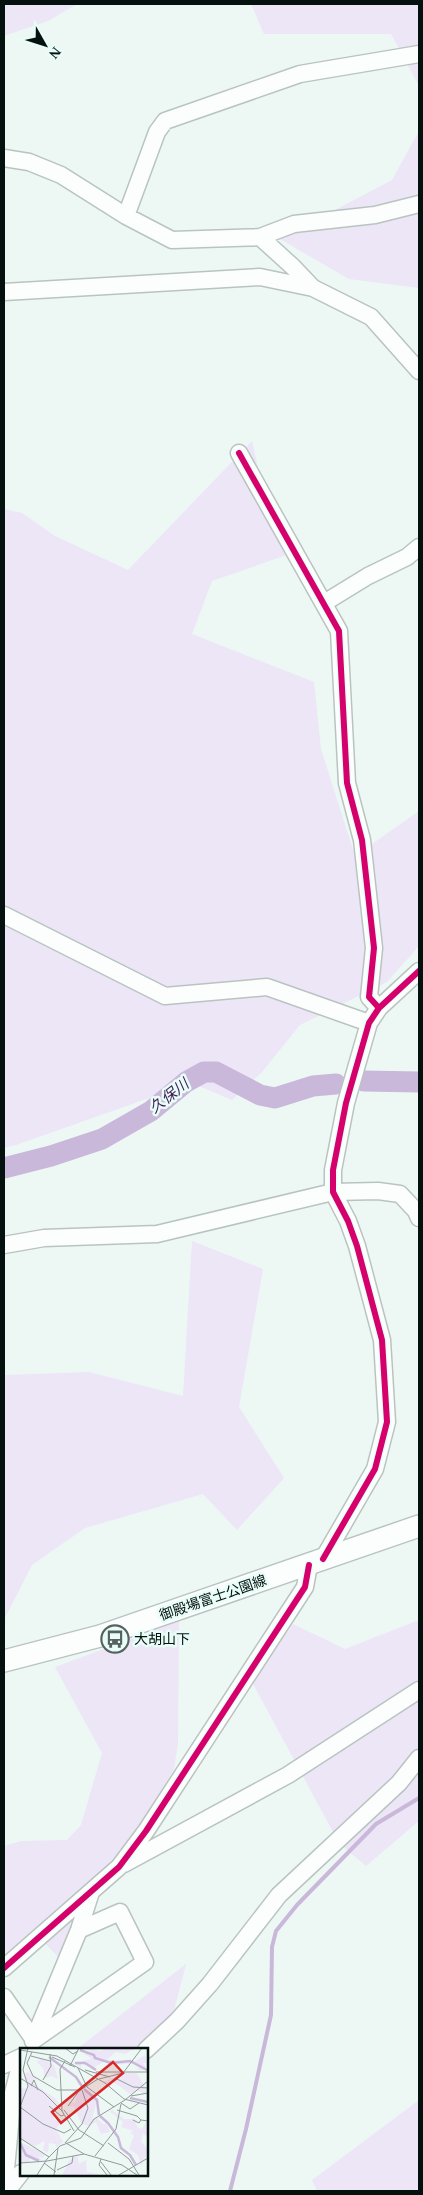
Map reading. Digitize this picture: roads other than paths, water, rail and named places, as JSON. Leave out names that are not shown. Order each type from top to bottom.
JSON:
[{"type":"main road","name":"御殿場富士公園線","points":[[4,1661],[100,1636],[419,1526]]},
{"type":"street","points":[[126,216],[157,132],[165,121],[300,74],[419,54]]},
{"type":"street","points":[[4,158],[29,162],[61,175],[126,216],[172,240],[260,237],[294,224],[375,216],[419,204]]},
{"type":"street","points":[[260,237],[313,288]]},
{"type":"street","points":[[4,292],[260,277],[313,288],[371,317],[419,371]]},
{"type":"street","points":[[239,453],[339,631],[347,784],[362,840],[374,948],[369,997],[378,1008]]},
{"type":"street","points":[[324,603],[407,557],[419,547]]},
{"type":"street","points":[[4,915],[165,996],[268,987],[369,1023]]},
{"type":"street","points":[[4,1968],[119,1867],[146,1831],[305,1587],[316,1562],[376,1469],[387,1422],[382,1340],[372,1298],[348,1221],[333,1192],[333,1170],[346,1103],[369,1023],[378,1008],[419,971]]},
{"type":"street","points":[[4,1245],[44,1238],[157,1234],[333,1192],[378,1191],[400,1194],[416,1211],[419,1218]]},
{"type":"street","points":[[119,1867],[288,1775],[419,1690]]},
{"type":"street","points":[[148,2048],[177,2021],[210,1984],[279,1894],[398,1783],[419,1758]]},
{"type":"street","points":[[31,2044],[79,1930],[91,1892]]},
{"type":"street","points":[[31,2044],[145,1962],[120,1912],[79,1930]]},
{"type":"street","points":[[4,1997],[31,2044]]},
{"type":"street","points":[[4,2065],[20,2057]]},
{"type":"street","points":[[6,2191],[14,2093],[20,2066]]},
{"type":"street","points":[[6,2191],[20,2174]]},
{"type":"waterway","name":"久保川","points":[[4,1168],[51,1156],[102,1139],[151,1111],[186,1082],[204,1072],[216,1072],[260,1095],[275,1098],[313,1086],[336,1084]]},
{"type":"waterway","name":"久保川","points":[[364,1081],[419,1082]]},
{"type":"waterway","points":[[230,2191],[246,2129],[271,2015],[272,1947],[276,1931],[297,1905],[376,1824],[419,1798]]},
{"type":"place","name":"大胡山下","points":[[115,1639]]}]
